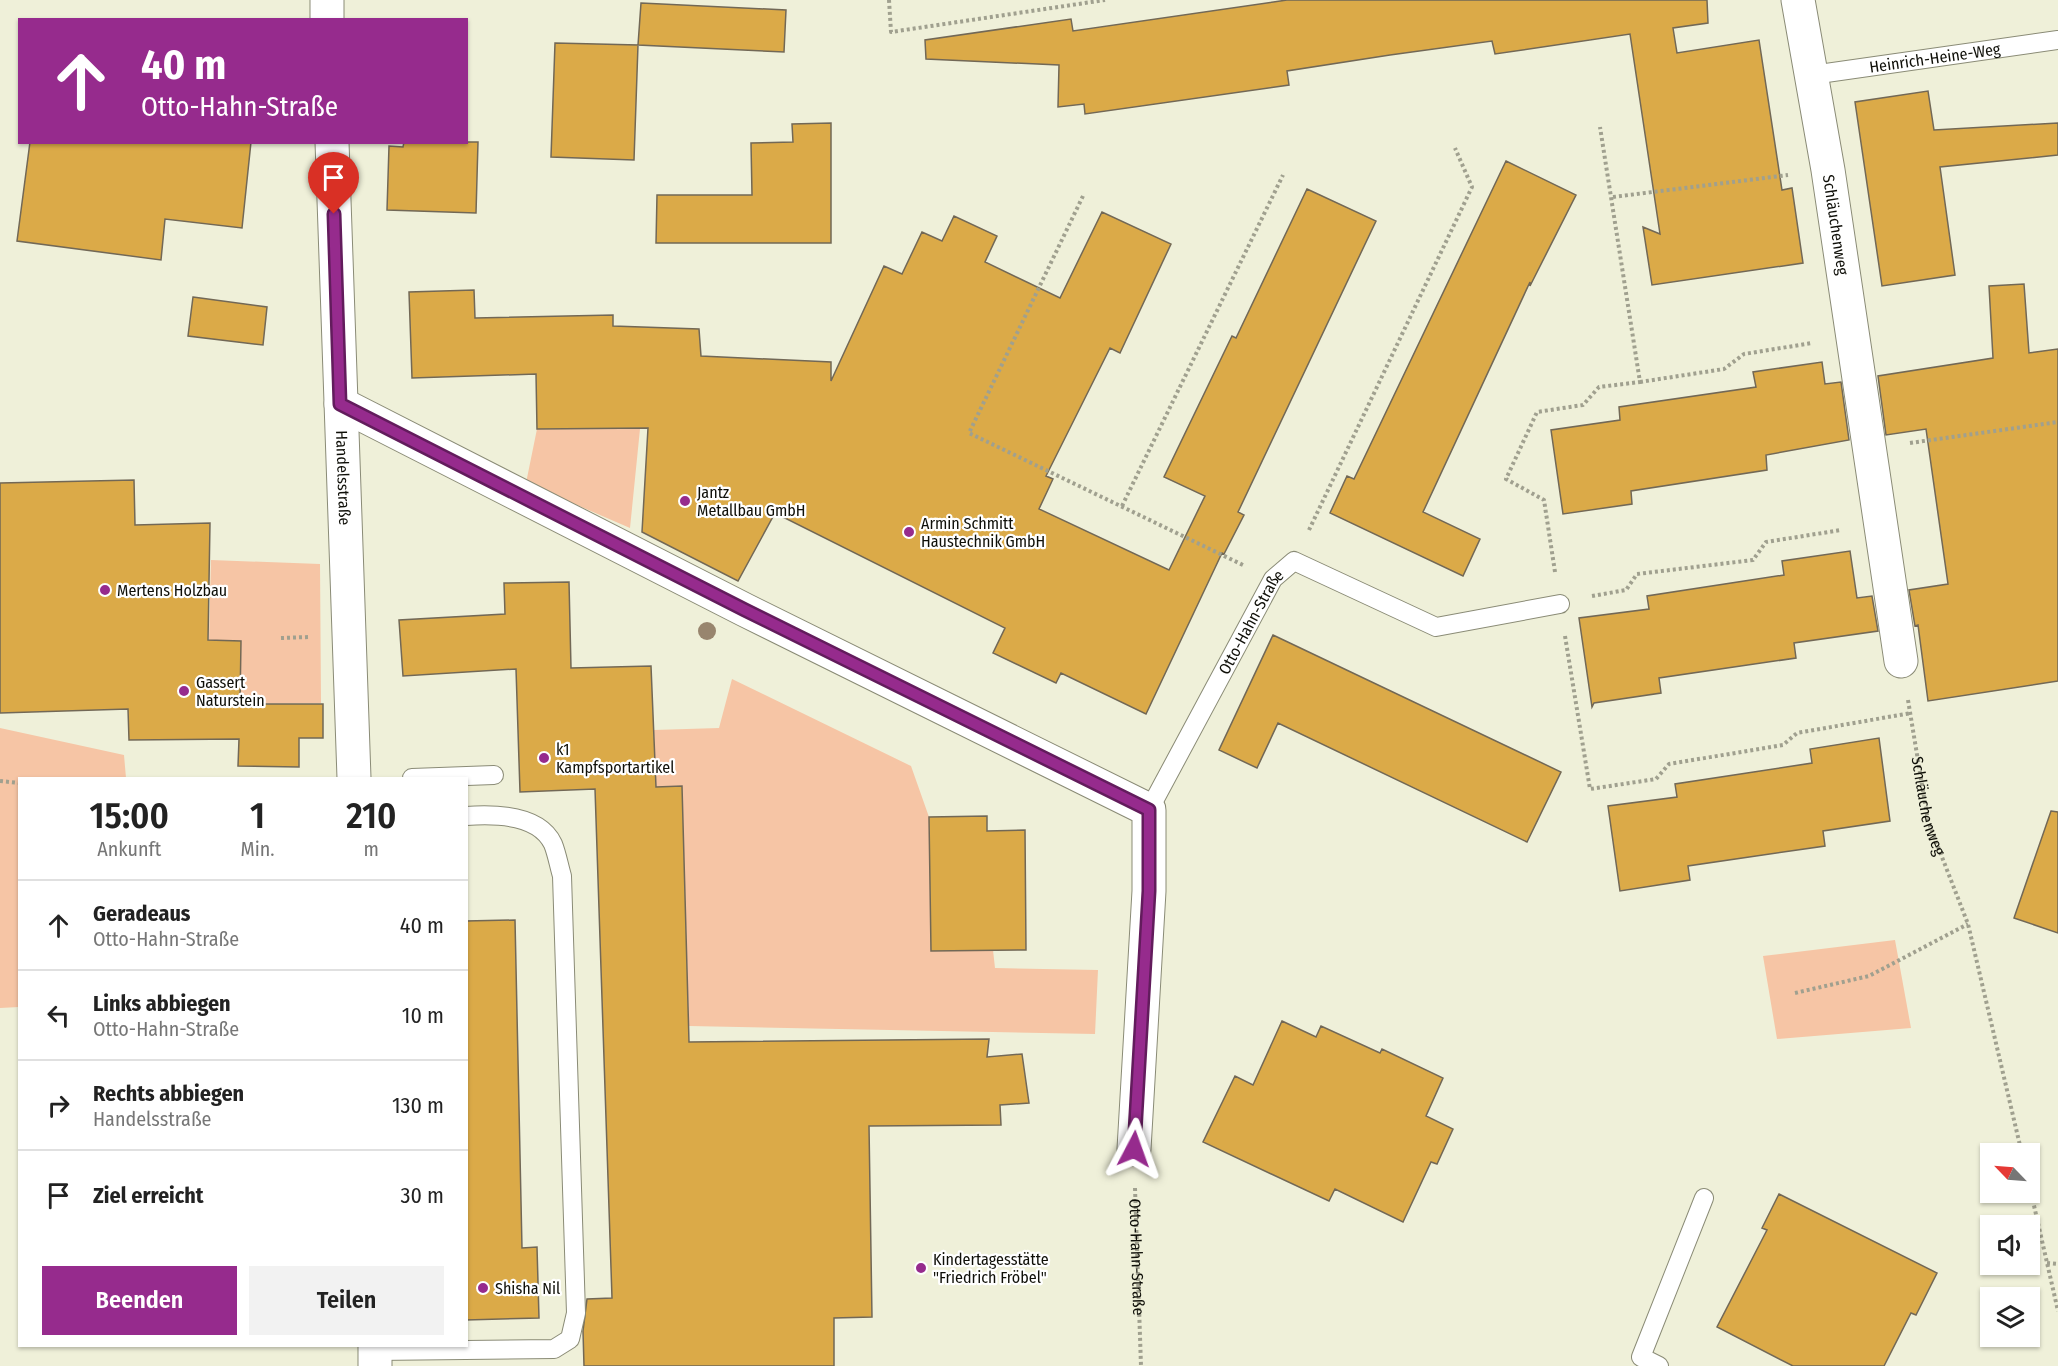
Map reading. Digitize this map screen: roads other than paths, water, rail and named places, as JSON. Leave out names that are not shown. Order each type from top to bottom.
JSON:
[{"type":"street","points":[[327,0],[327,18]]},
{"type":"street","name":"Schläuchenweg","points":[[1798,0],[1828,170],[1901,661]]},
{"type":"street","name":"Handelsstraße","points":[[332,144],[354,777]]},
{"type":"street","points":[[340,404],[745,610],[1149,810]]},
{"type":"street","name":"Otto-Hahn-Straße","points":[[1134,1149],[1149,891],[1149,810]]},
{"type":"lane","name":"Heinrich-Heine-Weg","points":[[1812,75],[2058,40]]},
{"type":"lane","name":"Otto-Hahn-Straße","points":[[1149,810],[1273,579],[1294,561],[1436,627],[1559,603]]},
{"type":"lane","points":[[439,777],[494,775]]},
{"type":"lane","points":[[375,1354],[554,1348],[570,1338],[576,1312],[562,876],[552,842],[538,828],[499,814],[468,816]]},
{"type":"lane","points":[[1659,1366],[1641,1357],[1704,1198]]},
{"type":"place","name":"Jantz Metallbau GmbH","points":[[685,501]]},
{"type":"place","name":"Armin Schmitt Haustechnik GmbH","points":[[909,532]]},
{"type":"place","name":"Mertens Holzbau","points":[[105,590]]},
{"type":"place","name":"Gassert Naturstein","points":[[184,691]]},
{"type":"place","name":"k1 Kampfsportartikel","points":[[544,758]]},
{"type":"place","name":"Kindertagesstätte \"Friedrich Fröbel\"","points":[[921,1268]]},
{"type":"place","name":"Shisha Nil","points":[[483,1288]]}]
